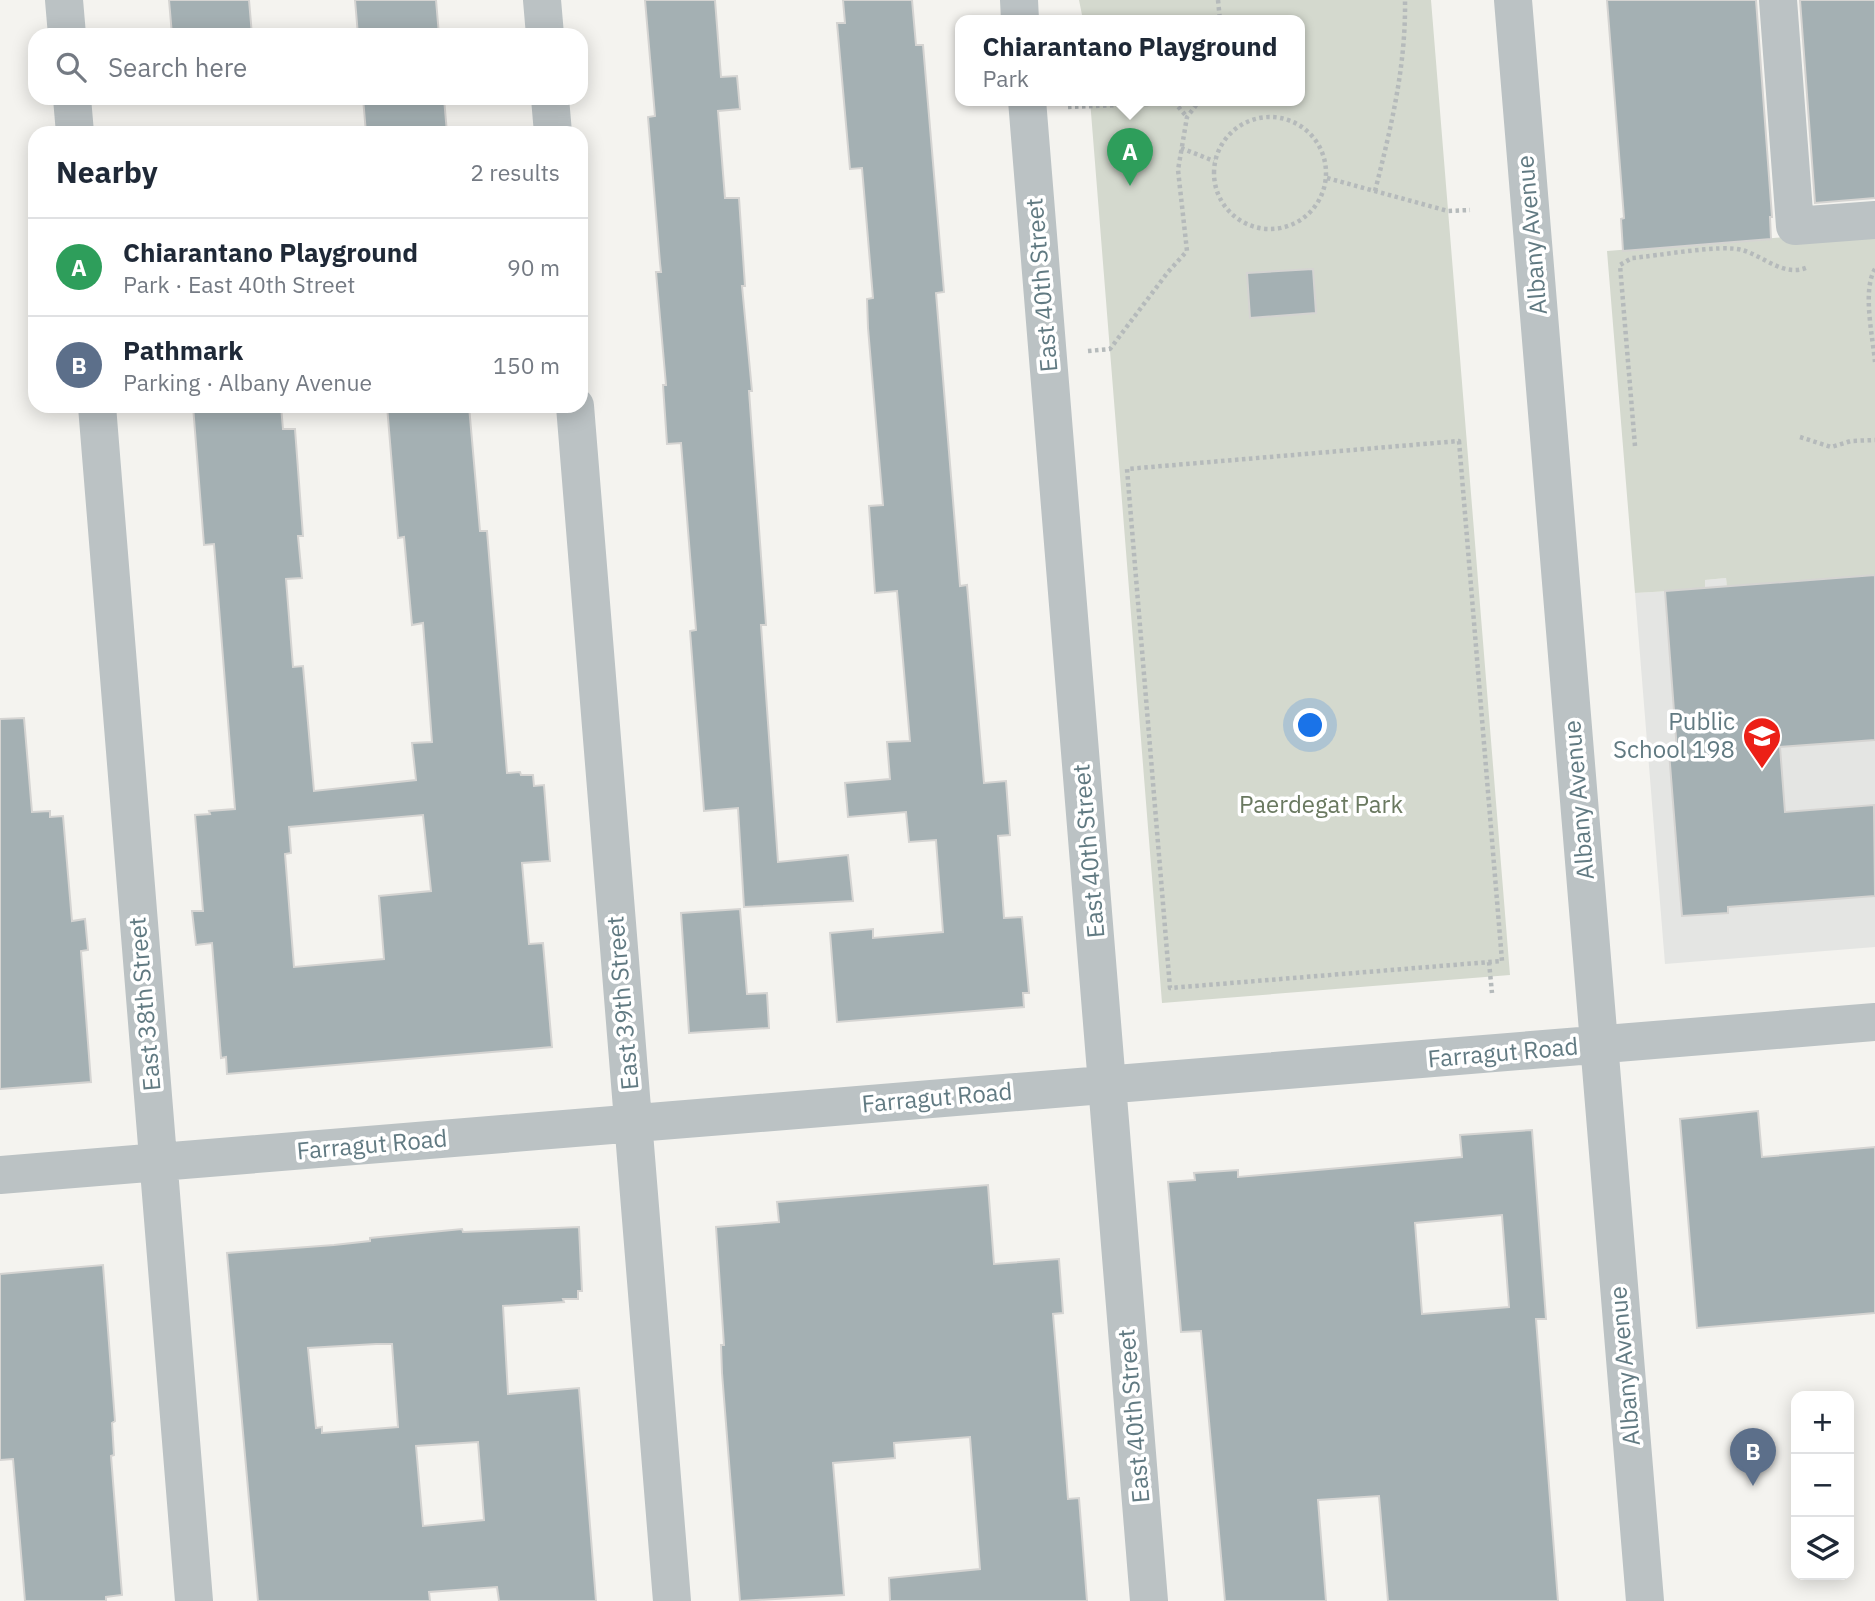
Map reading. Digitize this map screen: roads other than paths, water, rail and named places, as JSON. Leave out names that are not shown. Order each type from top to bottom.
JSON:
[{"type":"street","points":[[64,0],[66,28]]},
{"type":"street","points":[[542,0],[544,28]]},
{"type":"street","name":"Albany Avenue","points":[[1513,0],[1645,1601]]},
{"type":"street","points":[[1778,0],[1795,226],[1875,220]]},
{"type":"street","points":[[73,105],[74,126]]},
{"type":"street","points":[[551,105],[552,126]]},
{"type":"street","name":"East 40th Street","points":[[1027,106],[1149,1601]]},
{"type":"street","name":"East 38th Street","points":[[98,413],[194,1601]]},
{"type":"street","name":"East 39th Street","points":[[576,413],[672,1601]]},
{"type":"street","name":"Farragut Road","points":[[0,1175],[1875,1022]]},
{"type":"place","name":"Chiarantano Playground","points":[[1130,186]]},
{"type":"place","name":"Public School 198","points":[[1762,770]]},
{"type":"place","name":"Pathmark","points":[[1753,1486]]},
{"type":"park label","name":"Paerdegat Park","points":[[1321,805]]}]
